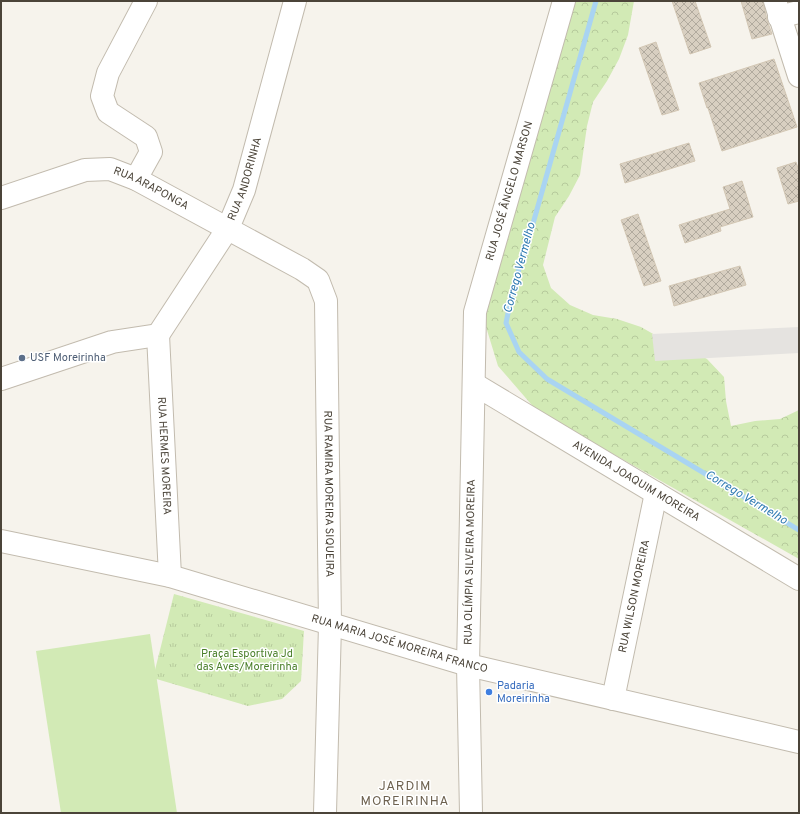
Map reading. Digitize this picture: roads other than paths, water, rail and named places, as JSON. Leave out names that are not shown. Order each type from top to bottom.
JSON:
[{"type":"street","points":[[136,180],[152,152],[146,137],[108,112],[102,96],[108,73],[146,1]]},
{"type":"street","name":"RUA JOSÉ ÂNGELO MARSON","points":[[474,384],[475,312],[564,1]]},
{"type":"street","name":"RUA ANDORINHA","points":[[158,335],[228,228],[244,190],[294,4]]},
{"type":"street","points":[[784,10],[799,76]]},
{"type":"street","name":"RUA ARAPONGA","points":[[1,198],[85,170],[110,169],[136,180],[228,228]]},
{"type":"street","name":"RUA RAMIRA MOREIRA SIQUEIRA","points":[[228,228],[302,269],[318,280],[326,301],[330,625],[325,813]]},
{"type":"street","points":[[1,379],[112,342],[158,335]]},
{"type":"street","name":"RUA HERMES MOREIRA","points":[[158,335],[170,576]]},
{"type":"street","name":"AVENIDA JOAQUIM MOREIRA","points":[[474,384],[799,579]]},
{"type":"street","name":"RUA OLÍMPIA SILVEIRA MOREIRA","points":[[471,813],[468,665],[474,384]]},
{"type":"street","name":"RUA WILSON MOREIRA","points":[[613,699],[656,493]]},
{"type":"street","name":"RUA MARIA JOSÉ MOREIRA FRANCO","points":[[1,541],[170,576],[468,665],[799,742]]},
{"type":"waterway","name":"Corrego Vermelho","points":[[596,1],[513,289],[506,323],[519,352],[547,379],[799,530]]},
{"type":"place","name":"USF Moreirinha","points":[[22,358]]},
{"type":"place","name":"Padaria Moreirinha","points":[[489,692]]},
{"type":"district","name":"JARDIM MOREIRINHA","points":[[405,794]]},
{"type":"park label","name":"Praça Esportiva Jd das Aves/Moreirinha","points":[[247,660]]}]
